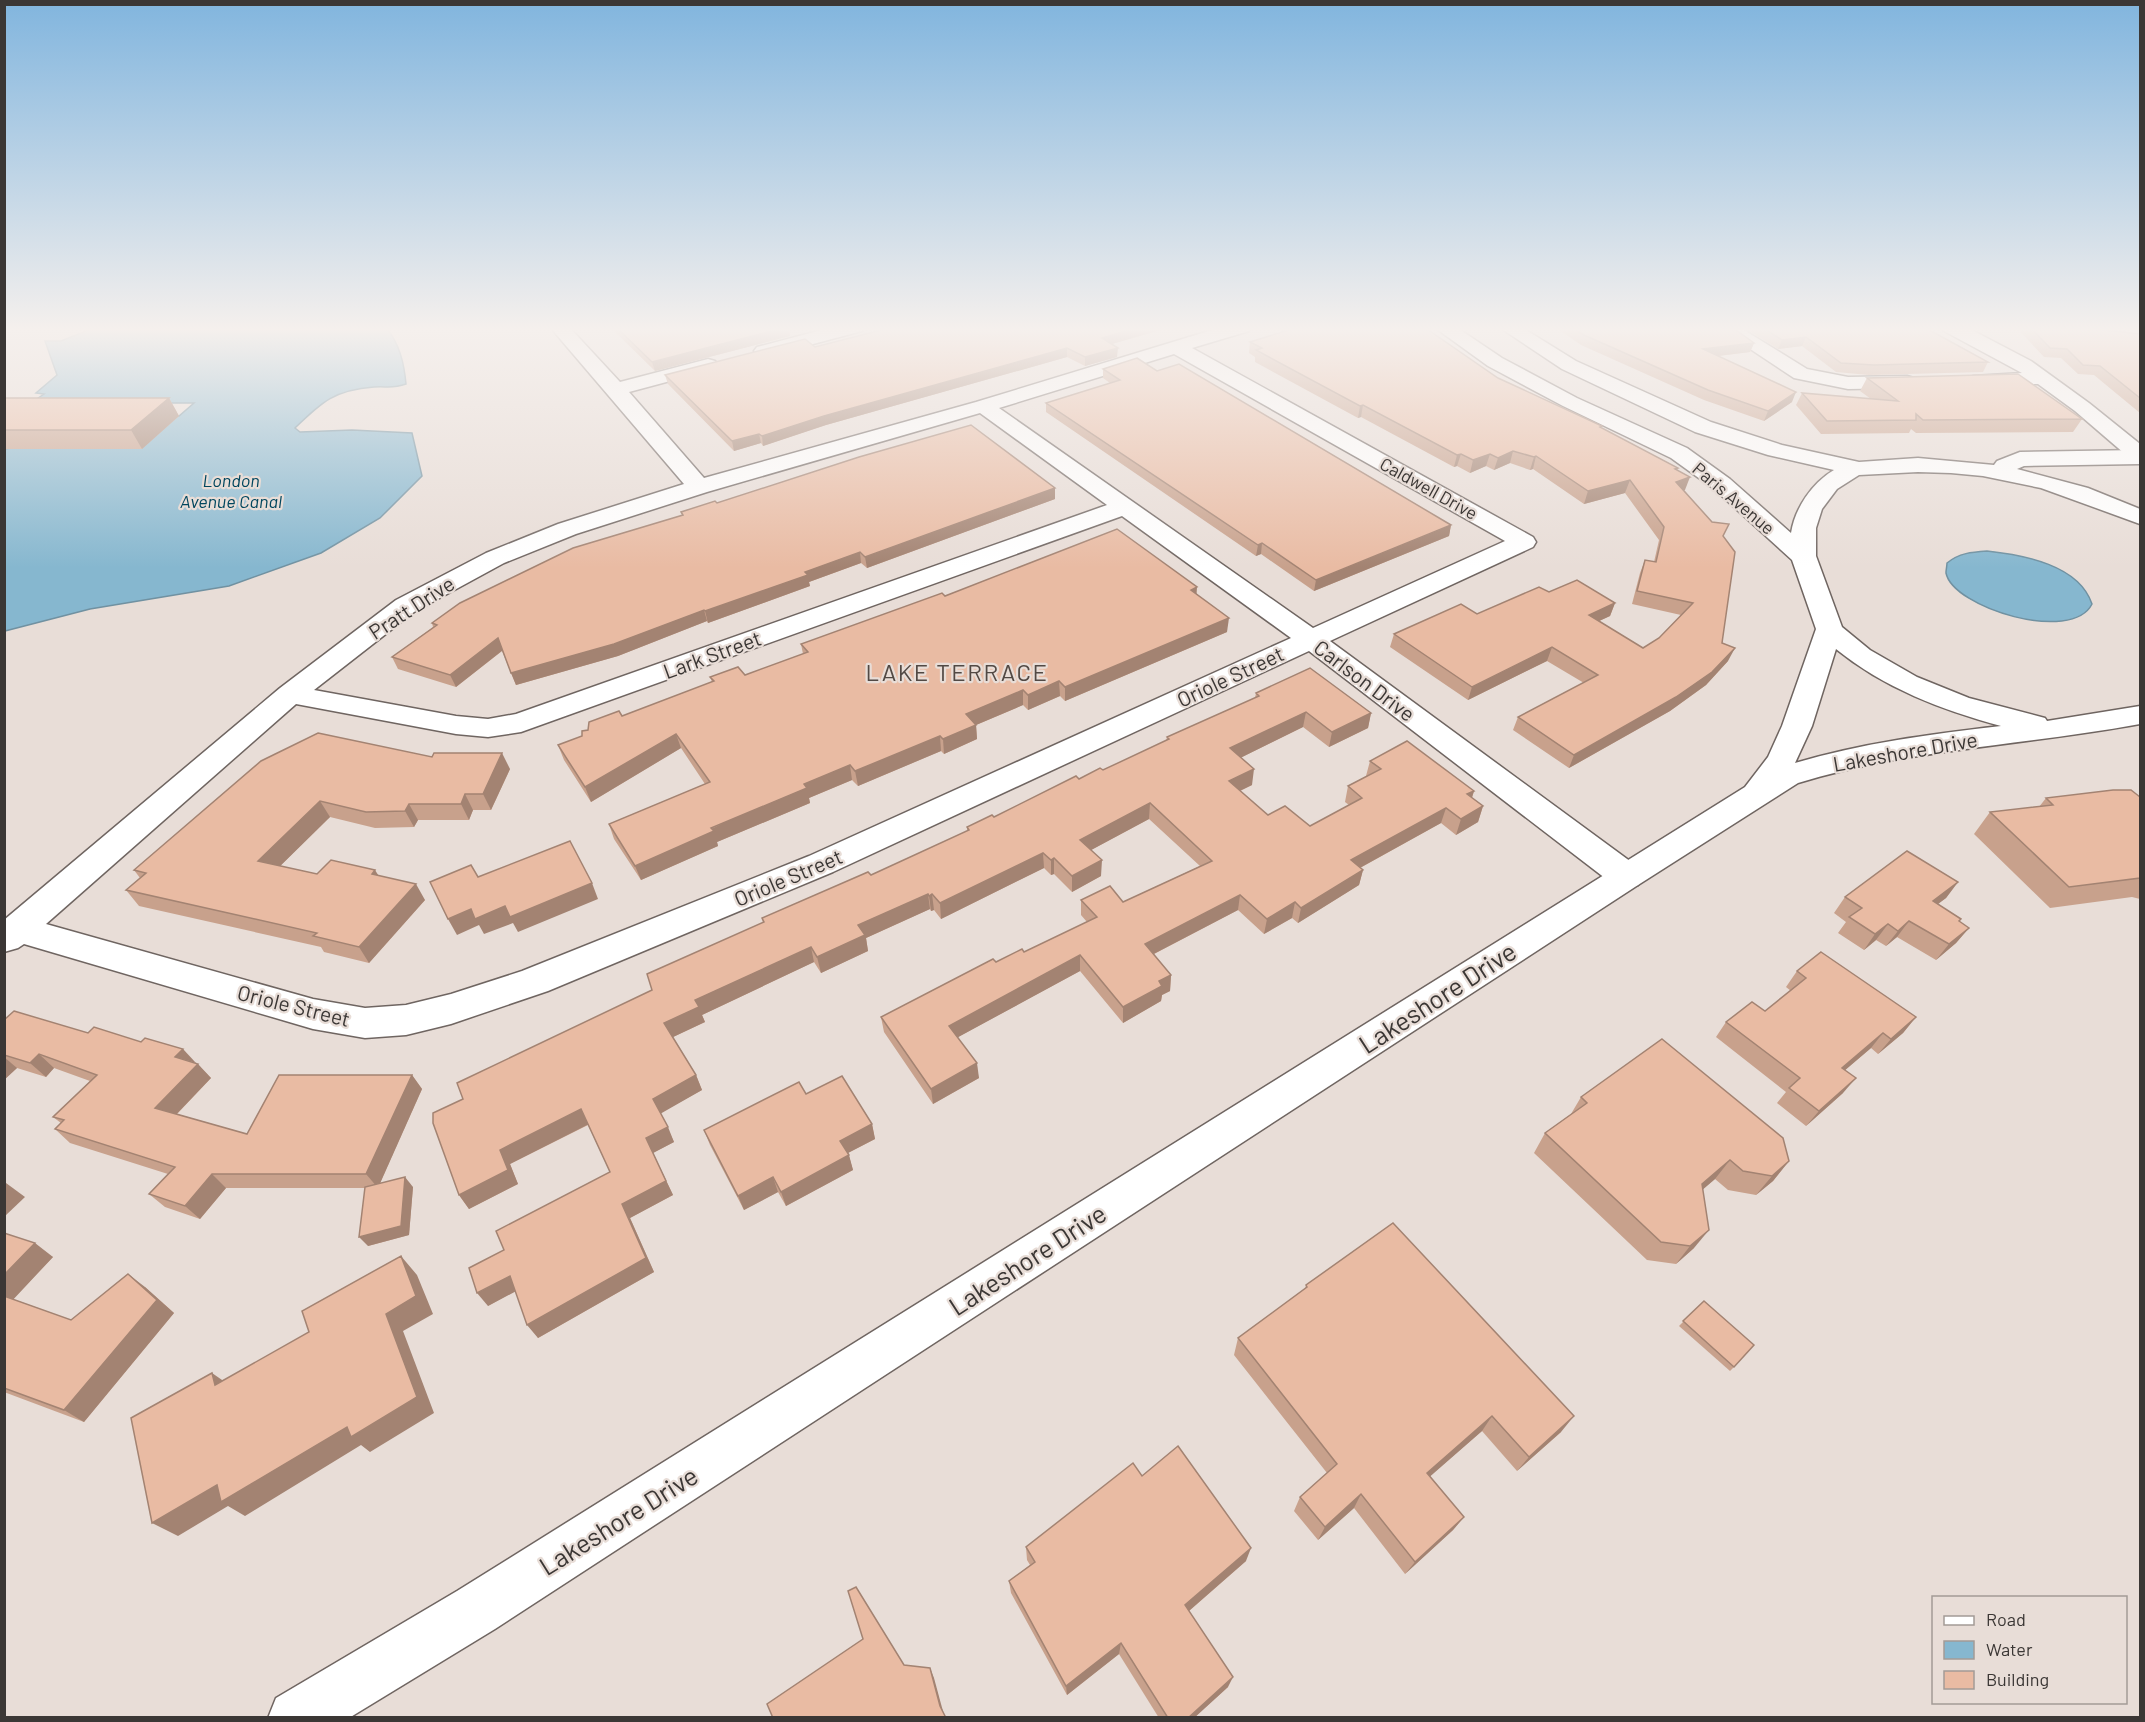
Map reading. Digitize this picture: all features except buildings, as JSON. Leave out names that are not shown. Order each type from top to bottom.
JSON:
[{"type":"street","points":[[632,407],[699,487]]},
{"type":"street","name":"Pratt Drive","points":[[11,934],[290,694],[396,612],[450,580],[495,558],[567,529],[699,487],[978,407]]},
{"type":"street","name":"Carlson Drive","points":[[985,407],[1310,639],[1626,876]]},
{"type":"street","name":"Caldwell Drive","points":[[1284,407],[1524,542]]},
{"type":"street","name":"Paris Avenue","points":[[1582,407],[1680,453],[1722,484],[1801,555]]},
{"type":"street","name":"Paris Avenue","points":[[1661,407],[1703,427],[1776,450],[1860,469]]},
{"type":"street","points":[[2082,407],[2140,456]]},
{"type":"street","points":[[2001,472],[2005,466],[2020,459],[2140,456]]},
{"type":"street","name":"Lakeshore Drive","points":[[2060,729],[1997,716],[1922,688],[1862,657],[1829,629],[1801,555],[1803,526],[1815,500],[1836,478],[1847,471],[1918,465],[2001,472],[2081,493],[2140,505]]},
{"type":"street","name":"Lakeshore Drive","points":[[2081,493],[2140,517]]},
{"type":"street","name":"Lark Street","points":[[290,694],[456,725],[488,728],[521,723],[1124,507]]},
{"type":"street","name":"Oriole Street","points":[[11,934],[313,1014],[365,1023],[406,1020],[451,1009],[535,981],[821,864],[1524,542]]},
{"type":"street","name":"Lakeshore Drive","points":[[1755,795],[1782,760],[1829,629]]},
{"type":"street","name":"Lakeshore Drive","points":[[296,1718],[477,1610],[1626,876],[1787,776],[1820,766],[1940,743],[2060,729],[2140,715]]},
{"type":"water","name":"London Avenue Canal","points":[[189,407],[317,407],[295,428],[300,432],[352,430],[412,433],[422,476],[380,518],[321,553],[229,586],[90,609],[5,631],[5,449],[179,416]]},
{"type":"water","points":[[1987,551],[2033,559],[2063,571],[2085,591],[2092,604],[2080,616],[2062,621],[2039,621],[2014,617],[1990,609],[1953,586],[1946,573],[1947,563],[1961,555]]},
{"type":"district","name":"LAKE TERRACE","points":[[957,671]]}]
